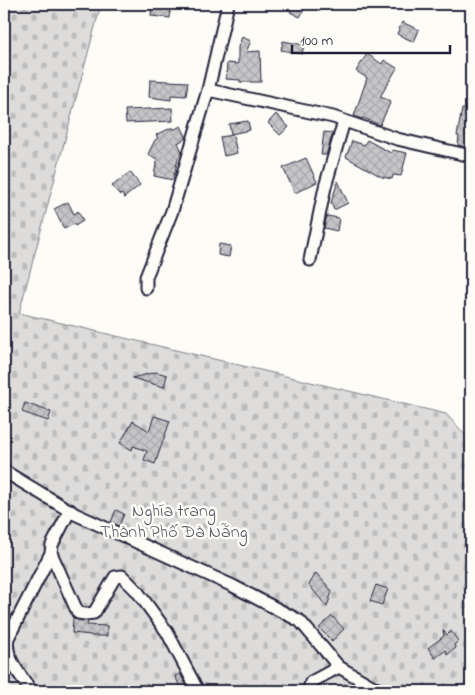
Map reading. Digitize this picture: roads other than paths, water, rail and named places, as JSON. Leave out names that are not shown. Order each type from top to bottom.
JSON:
[{"type":"street","points":[[146,288],[146,277],[172,211],[208,90],[228,4]]},
{"type":"street","points":[[208,90],[344,121],[397,140],[471,156]]},
{"type":"street","points":[[310,260],[325,187],[344,121]]},
{"type":"street","points":[[4,471],[70,510],[233,586],[300,621],[339,667],[377,689],[385,691]]},
{"type":"street","points":[[31,691],[8,654],[6,645],[70,510]]},
{"type":"street","points":[[51,553],[78,613],[94,613],[111,582],[115,577],[122,576],[137,591],[167,632],[198,691]]},
{"type":"street","points":[[309,691],[311,682],[339,667]]},
{"type":"park label","name":"Nghĩa trang Thành Phố Đà Nẵng","points":[[174,522]]}]
